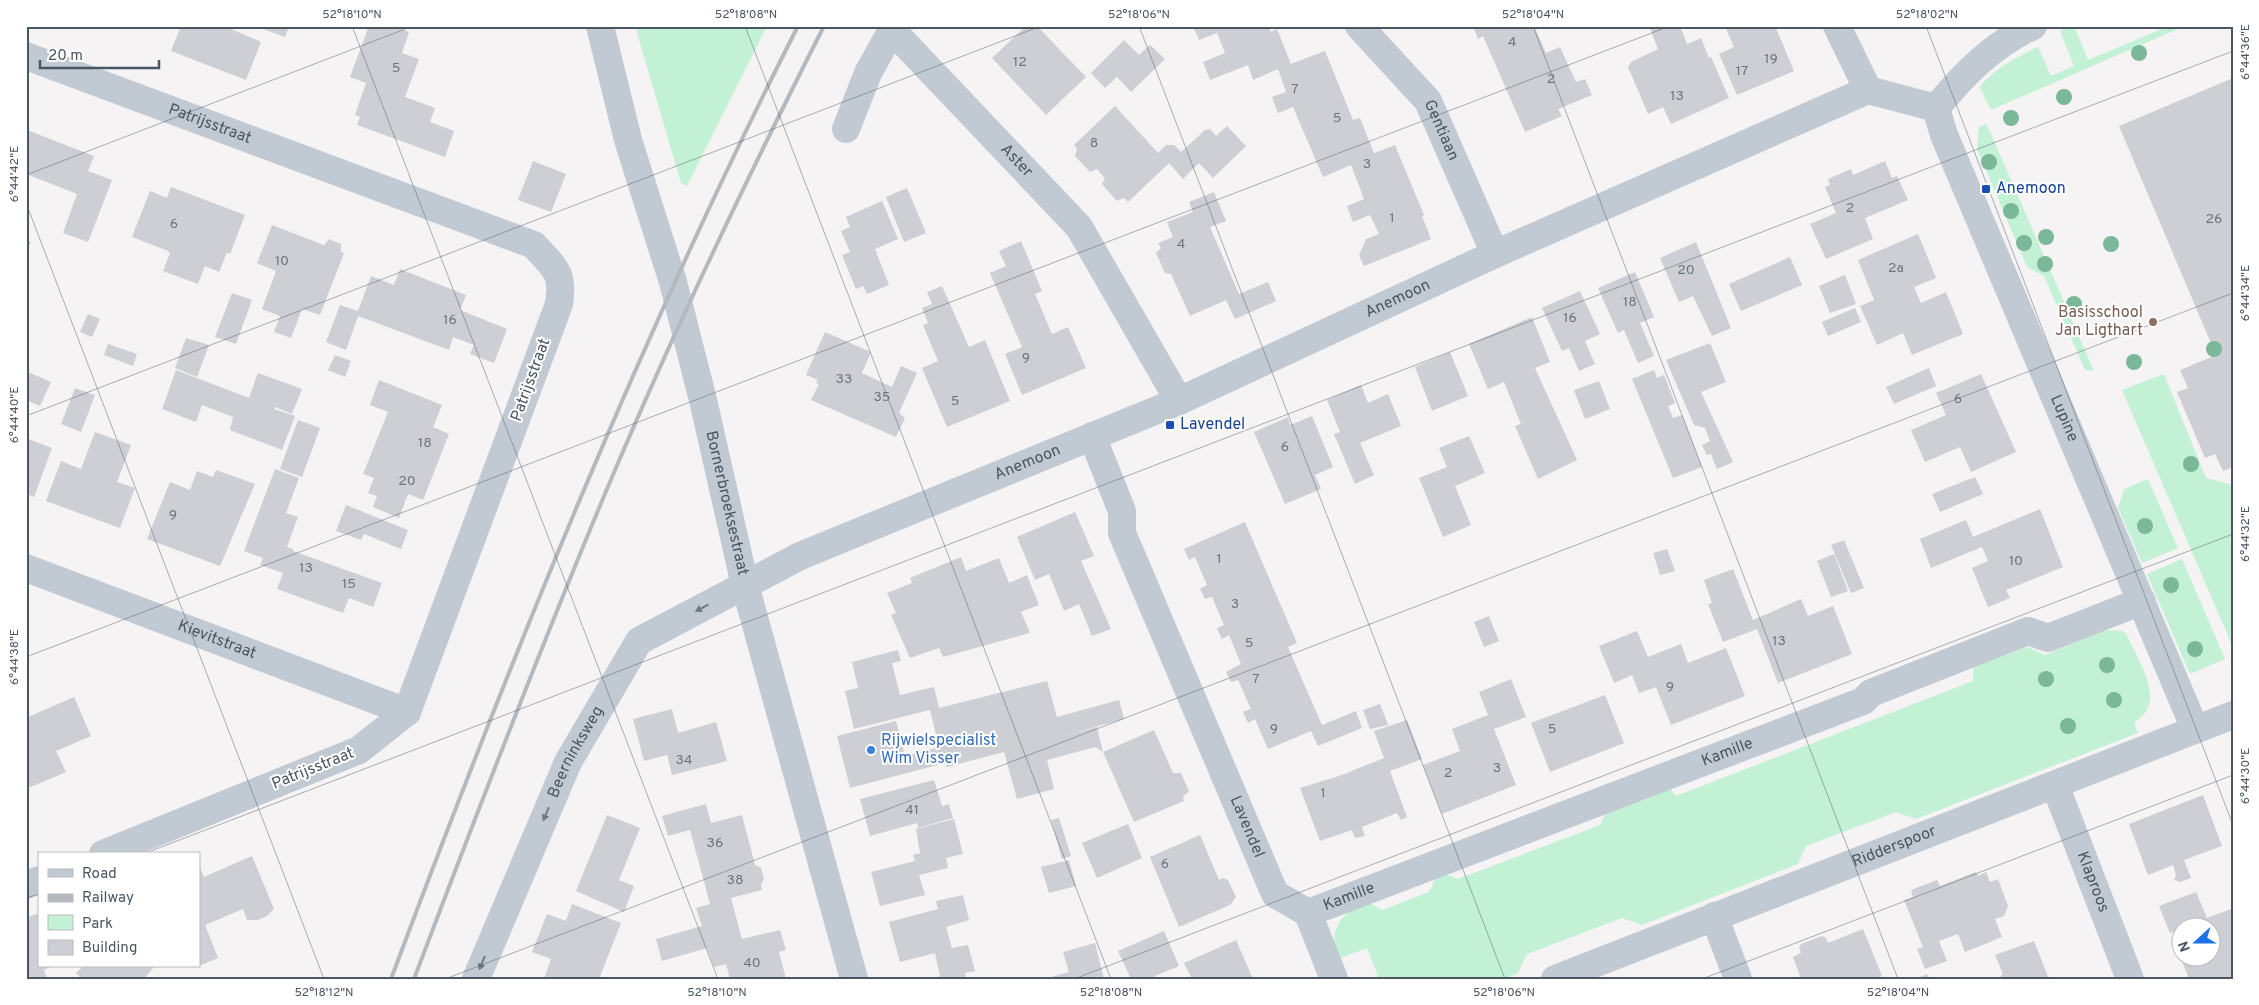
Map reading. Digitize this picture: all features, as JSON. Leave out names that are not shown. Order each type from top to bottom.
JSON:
[{"type":"street","name":"Bornerbroeksestraat","points":[[600,26],[628,140],[673,282],[703,400],[745,585],[854,979]]},
{"type":"street","name":"Gentiaan","points":[[1359,26],[1428,101],[1495,254]]},
{"type":"street","points":[[1837,26],[1868,90],[1936,108],[1964,74],[1991,50],[2034,26]]},
{"type":"street","name":"Aster","points":[[846,129],[868,73],[892,30],[1079,226],[1178,401]]},
{"type":"street","name":"Patrijsstraat","points":[[26,56],[534,245],[553,264],[562,285],[559,304],[407,712],[359,750],[109,852]]},
{"type":"street","name":"Anemoon","points":[[745,585],[800,556],[1178,401],[1495,254],[1868,90]]},
{"type":"street","name":"Lupine","points":[[1936,108],[1948,144],[2195,729]]},
{"type":"street","name":"Lavendel","points":[[1092,436],[1122,511],[1122,533],[1275,894],[1308,913]]},
{"type":"street","name":"Kievitstraat","points":[[26,568],[407,712]]},
{"type":"street","name":"Beerninksweg","points":[[476,979],[568,762],[640,641],[745,585]]},
{"type":"street","name":"Kamille","points":[[1308,913],[1862,701],[1870,693],[2028,631],[2048,638],[2142,601]]},
{"type":"street","name":"Ridderspoor","points":[[1555,979],[2233,715]]},
{"type":"street","name":"Klaproos","points":[[2055,784],[2130,979]]},
{"type":"street","points":[[26,885],[38,880]]},
{"type":"street","points":[[1308,913],[1334,979]]},
{"type":"street","points":[[1714,916],[1738,979]]},
{"type":"green space","points":[[635,26],[767,26],[687,186],[681,183]]},
{"type":"green space","points":[[2074,26],[2088,60],[2169,26],[2185,26],[1993,109],[1990,108],[1980,88],[1981,85],[2001,68],[2038,47],[2051,76],[2074,66],[2060,31]]},
{"type":"green space","points":[[1986,124],[2094,371],[2085,370],[2044,276],[2027,267],[1977,149],[1979,127]]},
{"type":"green space","points":[[2164,374],[2206,478],[2233,485],[2232,645],[2122,390]]},
{"type":"green space","points":[[2148,479],[2178,548],[2142,563],[2118,508],[2124,489]]},
{"type":"green space","points":[[2182,559],[2225,659],[2190,674],[2147,574]]},
{"type":"green space","points":[[2106,630],[2123,631],[2127,635],[2148,682],[2149,704],[2144,714],[2134,722],[2138,733],[1916,819],[1896,812],[1806,846],[1798,864],[1642,925],[1622,918],[1527,954],[1518,973],[1504,979],[1379,979],[1367,948],[1338,959],[1334,940],[1338,924],[1350,911],[1366,901],[1382,910],[1429,892],[1439,872],[1458,879],[1600,825],[1609,807],[1667,785],[1676,796],[1973,681],[1973,667],[2027,647],[2045,655]]},
{"type":"building","points":[[181,26],[224,26],[261,42],[246,80],[171,51]]},
{"type":"building","points":[[264,26],[289,26],[285,37],[263,29]]},
{"type":"building","points":[[369,26],[393,26],[409,32],[402,53],[419,59],[405,97],[435,108],[430,122],[454,131],[445,157],[357,125],[360,117],[355,115],[366,83],[350,77]]},
{"type":"building","points":[[1026,26],[1037,26],[1086,77],[1046,115],[992,58]]},
{"type":"building","points":[[1193,26],[1268,26],[1271,32],[1277,29],[1291,64],[1325,51],[1353,120],[1360,118],[1374,153],[1395,145],[1424,215],[1422,216],[1431,239],[1364,266],[1359,255],[1366,239],[1379,234],[1370,215],[1353,222],[1347,206],[1364,199],[1351,165],[1323,177],[1293,107],[1278,113],[1272,97],[1286,92],[1278,69],[1253,80],[1248,65],[1210,80],[1203,62],[1225,53],[1217,33],[1199,40]]},
{"type":"building","points":[[1473,26],[1534,26],[1546,53],[1560,47],[1576,82],[1585,79],[1592,95],[1558,109],[1562,116],[1525,132],[1483,36],[1478,39]]},
{"type":"building","points":[[1649,26],[1680,26],[1687,44],[1701,38],[1729,98],[1671,124],[1663,107],[1648,114],[1628,67],[1631,62],[1658,49]]},
{"type":"building","points":[[1725,26],[1775,26],[1794,71],[1737,95],[1719,54],[1734,47]]},
{"type":"building","points":[[1124,40],[1139,55],[1150,45],[1165,59],[1131,92],[1117,77],[1105,88],[1091,73]]},
{"type":"building","points":[[2233,78],[2233,467],[2223,471],[2215,454],[2205,458],[2177,392],[2188,388],[2180,370],[2216,355],[2119,126]]},
{"type":"building","points":[[1115,106],[1158,153],[1166,145],[1174,145],[1181,152],[1205,130],[1210,129],[1216,136],[1227,126],[1246,146],[1213,178],[1199,163],[1183,179],[1169,163],[1128,202],[1124,198],[1117,201],[1102,184],[1105,178],[1097,169],[1090,172],[1075,156],[1077,149],[1074,145]]},
{"type":"building","points":[[27,130],[94,156],[88,171],[112,180],[88,242],[63,233],[77,194],[26,174]]},
{"type":"building","points":[[533,161],[566,174],[551,212],[518,200]]},
{"type":"building","points":[[1885,161],[1892,178],[1897,176],[1908,200],[1865,218],[1873,239],[1826,259],[1810,224],[1836,213],[1825,187],[1830,185],[1828,179],[1851,169],[1853,175]]},
{"type":"building","points":[[171,187],[245,215],[230,254],[227,252],[219,272],[205,266],[198,284],[163,271],[170,253],[132,237],[150,191],[167,198]]},
{"type":"building","points":[[907,188],[926,233],[904,242],[886,197]]},
{"type":"building","points":[[1214,192],[1226,221],[1210,227],[1239,294],[1268,282],[1276,301],[1235,319],[1226,300],[1190,316],[1171,274],[1165,273],[1156,253],[1161,248],[1158,243],[1173,237],[1167,222],[1193,212],[1189,202]]},
{"type":"building","points":[[882,201],[898,239],[875,249],[889,285],[867,294],[863,286],[856,289],[842,255],[850,252],[841,231],[850,227],[846,217]]},
{"type":"building","points":[[272,225],[324,245],[329,239],[341,244],[341,252],[344,253],[320,315],[302,309],[291,338],[274,332],[280,316],[262,309],[276,271],[257,263]]},
{"type":"building","points":[[1918,234],[1936,278],[1914,287],[1921,303],[1946,292],[1963,334],[1912,355],[1903,333],[1877,345],[1860,306],[1874,300],[1858,260]]},
{"type":"building","points":[[26,240],[31,242],[26,252]]},
{"type":"building","points":[[1021,241],[1042,291],[1035,294],[1052,334],[1068,327],[1086,368],[1022,395],[1005,354],[1022,347],[990,273],[1006,266],[999,251]]},
{"type":"building","points":[[1696,242],[1731,328],[1712,336],[1693,296],[1679,302],[1660,258]]},
{"type":"building","points":[[1790,257],[1802,285],[1741,311],[1729,284]]},
{"type":"building","points":[[400,269],[466,295],[460,310],[507,329],[494,363],[470,354],[474,345],[453,337],[449,350],[358,316],[346,350],[326,342],[340,305],[358,311],[371,276],[394,285]]},
{"type":"building","points":[[1635,272],[1654,317],[1640,323],[1654,356],[1638,363],[1624,330],[1618,333],[1598,288]]},
{"type":"building","points":[[1845,275],[1856,304],[1830,313],[1819,286]]},
{"type":"building","points":[[942,286],[969,347],[985,340],[1010,401],[947,427],[922,368],[938,361],[923,325],[928,323],[922,308],[932,304],[927,292]]},
{"type":"building","points":[[1580,291],[1600,334],[1585,341],[1595,364],[1579,371],[1569,348],[1562,351],[1542,308]]},
{"type":"building","points":[[232,293],[252,300],[236,344],[215,337]]},
{"type":"building","points":[[1855,308],[1861,322],[1828,336],[1822,322]]},
{"type":"building","points":[[88,314],[100,319],[92,337],[80,332]]},
{"type":"building","points":[[1532,317],[1550,362],[1535,368],[1577,460],[1538,479],[1515,426],[1521,424],[1504,382],[1488,389],[1469,344]]},
{"type":"building","points":[[825,332],[871,352],[862,373],[892,387],[901,366],[917,373],[899,413],[905,418],[896,437],[811,400],[819,384],[816,383],[818,380],[806,375]]},
{"type":"building","points":[[186,338],[209,345],[197,377],[175,368]]},
{"type":"building","points":[[1710,343],[1726,382],[1701,392],[1733,462],[1717,469],[1711,454],[1707,455],[1702,445],[1710,441],[1705,428],[1694,425],[1666,360]]},
{"type":"building","points":[[108,344],[137,354],[133,366],[104,355]]},
{"type":"building","points":[[1450,352],[1468,396],[1432,411],[1415,367]]},
{"type":"building","points":[[335,355],[351,361],[345,377],[328,370]]},
{"type":"building","points":[[1929,368],[1936,386],[1894,404],[1886,387]]},
{"type":"building","points":[[176,370],[249,398],[258,373],[302,389],[292,414],[275,407],[274,409],[295,416],[282,450],[230,430],[233,417],[202,405],[196,422],[162,409]]},
{"type":"building","points":[[1654,370],[1657,378],[1664,375],[1675,403],[1668,406],[1673,418],[1682,415],[1702,467],[1673,478],[1632,379]]},
{"type":"building","points":[[26,371],[51,382],[40,406],[26,400]]},
{"type":"building","points":[[1981,374],[2016,452],[1971,472],[1960,447],[1925,462],[1911,430],[1946,415],[1936,393]]},
{"type":"building","points":[[379,380],[442,405],[433,427],[449,434],[423,500],[408,494],[399,518],[373,507],[377,496],[368,493],[374,478],[363,474],[388,412],[370,405]]},
{"type":"building","points":[[1599,381],[1610,409],[1585,419],[1574,390]]},
{"type":"building","points":[[1361,385],[1368,403],[1388,394],[1401,426],[1360,443],[1374,475],[1355,484],[1334,434],[1340,432],[1327,400]]},
{"type":"building","points":[[75,388],[95,395],[81,432],[61,424]]},
{"type":"building","points":[[1312,416],[1333,467],[1315,475],[1321,489],[1285,504],[1254,432],[1288,417],[1290,425]]},
{"type":"building","points":[[298,420],[320,428],[302,477],[280,469]]},
{"type":"building","points":[[95,432],[131,445],[117,482],[135,488],[120,528],[46,501],[61,461],[81,469]]},
{"type":"building","points":[[1469,436],[1485,473],[1455,486],[1471,525],[1443,537],[1419,478],[1447,467],[1439,448]]},
{"type":"building","points":[[26,438],[52,448],[34,497],[26,494]]},
{"type":"building","points":[[275,469],[299,478],[286,513],[298,517],[287,547],[293,549],[293,551],[382,583],[373,607],[349,598],[343,613],[277,589],[283,573],[260,565],[263,558],[244,551]]},
{"type":"building","points":[[216,470],[255,484],[220,566],[147,539],[170,482],[190,490],[197,471],[213,477]]},
{"type":"building","points":[[1975,477],[1983,494],[1940,512],[1932,494]]},
{"type":"building","points":[[346,505],[408,530],[401,549],[364,534],[361,540],[336,531]]},
{"type":"building","points":[[2040,509],[2063,567],[2006,590],[2010,598],[1988,607],[1972,568],[1988,561],[1982,547],[1931,568],[1920,539],[1966,520],[1973,537]]},
{"type":"building","points":[[1075,512],[1094,556],[1081,561],[1111,629],[1092,636],[1079,604],[1064,611],[1049,574],[1035,580],[1017,537]]},
{"type":"building","points":[[1245,522],[1297,643],[1288,647],[1322,725],[1356,711],[1362,728],[1318,746],[1311,731],[1268,749],[1255,719],[1248,723],[1243,712],[1251,709],[1238,680],[1231,682],[1226,672],[1241,664],[1229,635],[1222,639],[1217,628],[1224,625],[1212,597],[1205,599],[1200,589],[1207,585],[1195,557],[1189,560],[1184,549]]},
{"type":"building","points":[[1844,540],[1864,588],[1851,593],[1831,545]]},
{"type":"building","points":[[1667,549],[1675,571],[1660,575],[1653,553]]},
{"type":"building","points":[[1834,554],[1848,591],[1831,597],[1817,561]]},
{"type":"building","points":[[961,557],[966,571],[999,558],[1009,583],[1027,575],[1039,605],[1021,612],[1030,633],[943,657],[939,648],[910,658],[891,615],[896,613],[887,593],[912,583],[910,578]]},
{"type":"building","points":[[1733,569],[1753,620],[1801,599],[1808,616],[1833,606],[1852,654],[1778,683],[1757,629],[1723,642],[1708,604],[1712,603],[1704,580]]},
{"type":"building","points":[[1489,616],[1499,641],[1484,647],[1474,622]]},
{"type":"building","points":[[1637,631],[1648,657],[1681,644],[1688,663],[1726,648],[1745,696],[1671,725],[1656,687],[1639,693],[1632,675],[1614,683],[1599,646]]},
{"type":"building","points":[[898,650],[901,661],[892,663],[900,695],[934,687],[939,708],[1047,681],[1057,717],[1119,700],[1124,719],[1062,736],[1097,727],[1103,752],[1095,747],[1047,760],[1054,789],[1017,799],[1004,752],[947,767],[945,763],[850,788],[837,736],[896,721],[905,756],[939,747],[930,710],[854,729],[845,691],[858,688],[852,662]]},
{"type":"building","points":[[1511,679],[1526,717],[1494,729],[1516,785],[1442,814],[1423,765],[1460,751],[1452,729],[1488,715],[1479,692]]},
{"type":"building","points":[[1605,695],[1624,743],[1550,772],[1531,723]]},
{"type":"building","points":[[74,697],[91,736],[56,751],[66,772],[26,789],[26,718]]},
{"type":"building","points":[[1380,704],[1388,725],[1370,729],[1363,710]]},
{"type":"building","points":[[672,709],[678,733],[716,722],[727,761],[672,775],[667,755],[644,761],[633,719]]},
{"type":"building","points":[[1407,720],[1422,759],[1390,771],[1407,817],[1401,820],[1397,813],[1362,827],[1365,836],[1355,838],[1352,830],[1320,841],[1300,788],[1342,775],[1384,758],[1374,731]]},
{"type":"building","points":[[1154,730],[1173,773],[1181,773],[1189,791],[1183,797],[1184,801],[1134,822],[1103,752]]},
{"type":"building","points":[[934,780],[942,806],[949,804],[953,818],[918,828],[917,823],[870,836],[860,799]]},
{"type":"building","points":[[2203,795],[2222,846],[2184,860],[2191,878],[2180,882],[2174,880],[2176,875],[2173,865],[2148,875],[2129,824]]},
{"type":"building","points":[[706,804],[711,823],[742,815],[755,865],[761,868],[764,879],[761,885],[762,890],[731,898],[742,939],[780,930],[786,950],[779,952],[786,979],[730,979],[726,964],[714,967],[707,948],[662,961],[656,939],[702,926],[696,908],[710,904],[690,830],[668,836],[662,816]]},
{"type":"building","points":[[607,815],[640,828],[619,880],[634,886],[624,912],[576,891]]},
{"type":"building","points":[[1059,818],[1071,856],[1062,859],[1051,820]]},
{"type":"building","points":[[954,819],[963,854],[946,858],[948,868],[919,875],[925,895],[880,906],[871,872],[915,861],[913,855],[920,853],[916,829]]},
{"type":"building","points":[[1128,824],[1142,858],[1097,878],[1082,843]]},
{"type":"building","points":[[1200,835],[1219,880],[1223,878],[1228,880],[1236,897],[1230,905],[1179,927],[1150,857]]},
{"type":"building","points":[[252,856],[274,909],[267,916],[258,920],[247,920],[243,909],[205,925],[218,958],[200,966],[200,868],[204,877]]},
{"type":"building","points":[[1069,860],[1076,886],[1049,893],[1041,867]]},
{"type":"building","points":[[1976,872],[1978,876],[1986,872],[1990,882],[1998,879],[2008,906],[2004,916],[1995,919],[2002,937],[1965,952],[1958,934],[1939,941],[1947,961],[1925,969],[1917,949],[1923,947],[1904,900],[1913,897],[1911,890],[1937,880],[1940,886]]},
{"type":"building","points":[[2196,892],[2207,918],[2172,918],[2172,932],[2170,933],[2159,906]]},
{"type":"building","points":[[963,895],[969,920],[946,927],[952,948],[968,945],[975,971],[965,973],[966,979],[933,979],[940,976],[935,953],[900,962],[889,922],[938,909],[936,901]]},
{"type":"building","points":[[572,904],[621,923],[599,979],[544,979],[551,959],[532,952],[547,914],[566,921]]},
{"type":"building","points":[[2231,909],[2233,979],[2189,979],[2185,968],[2222,968],[2222,918],[2207,918]]},
{"type":"building","points":[[38,913],[38,968],[48,968],[44,970],[47,979],[26,979],[26,918]]},
{"type":"building","points":[[1863,929],[1882,976],[1875,979],[1801,979],[1793,957],[1801,953],[1799,948],[1801,944],[1822,936],[1826,938],[1828,943]]},
{"type":"building","points":[[1164,931],[1179,966],[1148,979],[1131,979],[1118,951]]},
{"type":"building","points":[[1236,940],[1253,979],[1192,979],[1184,963]]},
{"type":"building","points":[[2034,941],[2049,979],[1998,979],[2003,974],[1995,955]]},
{"type":"building","points":[[1095,943],[1104,979],[1044,979],[1069,972],[1063,952]]},
{"type":"building","points":[[81,968],[153,968],[144,979],[82,979],[76,973]]},
{"type":"building","points":[[1927,974],[1929,979],[1916,979]]},
{"type":"railway","points":[[391,979],[484,737],[581,497],[685,260],[740,142],[798,26]]},
{"type":"railway","points":[[414,979],[532,672],[632,430],[711,256],[824,26]]},
{"type":"place","name":"Anemoon","points":[[1986,189]]},
{"type":"place","name":"Basisschool Jan Ligthart","points":[[2153,322]]},
{"type":"place","name":"Lavendel","points":[[1170,425]]},
{"type":"place","name":"Rijwielspecialist Wim Visser","points":[[871,750]]}]
